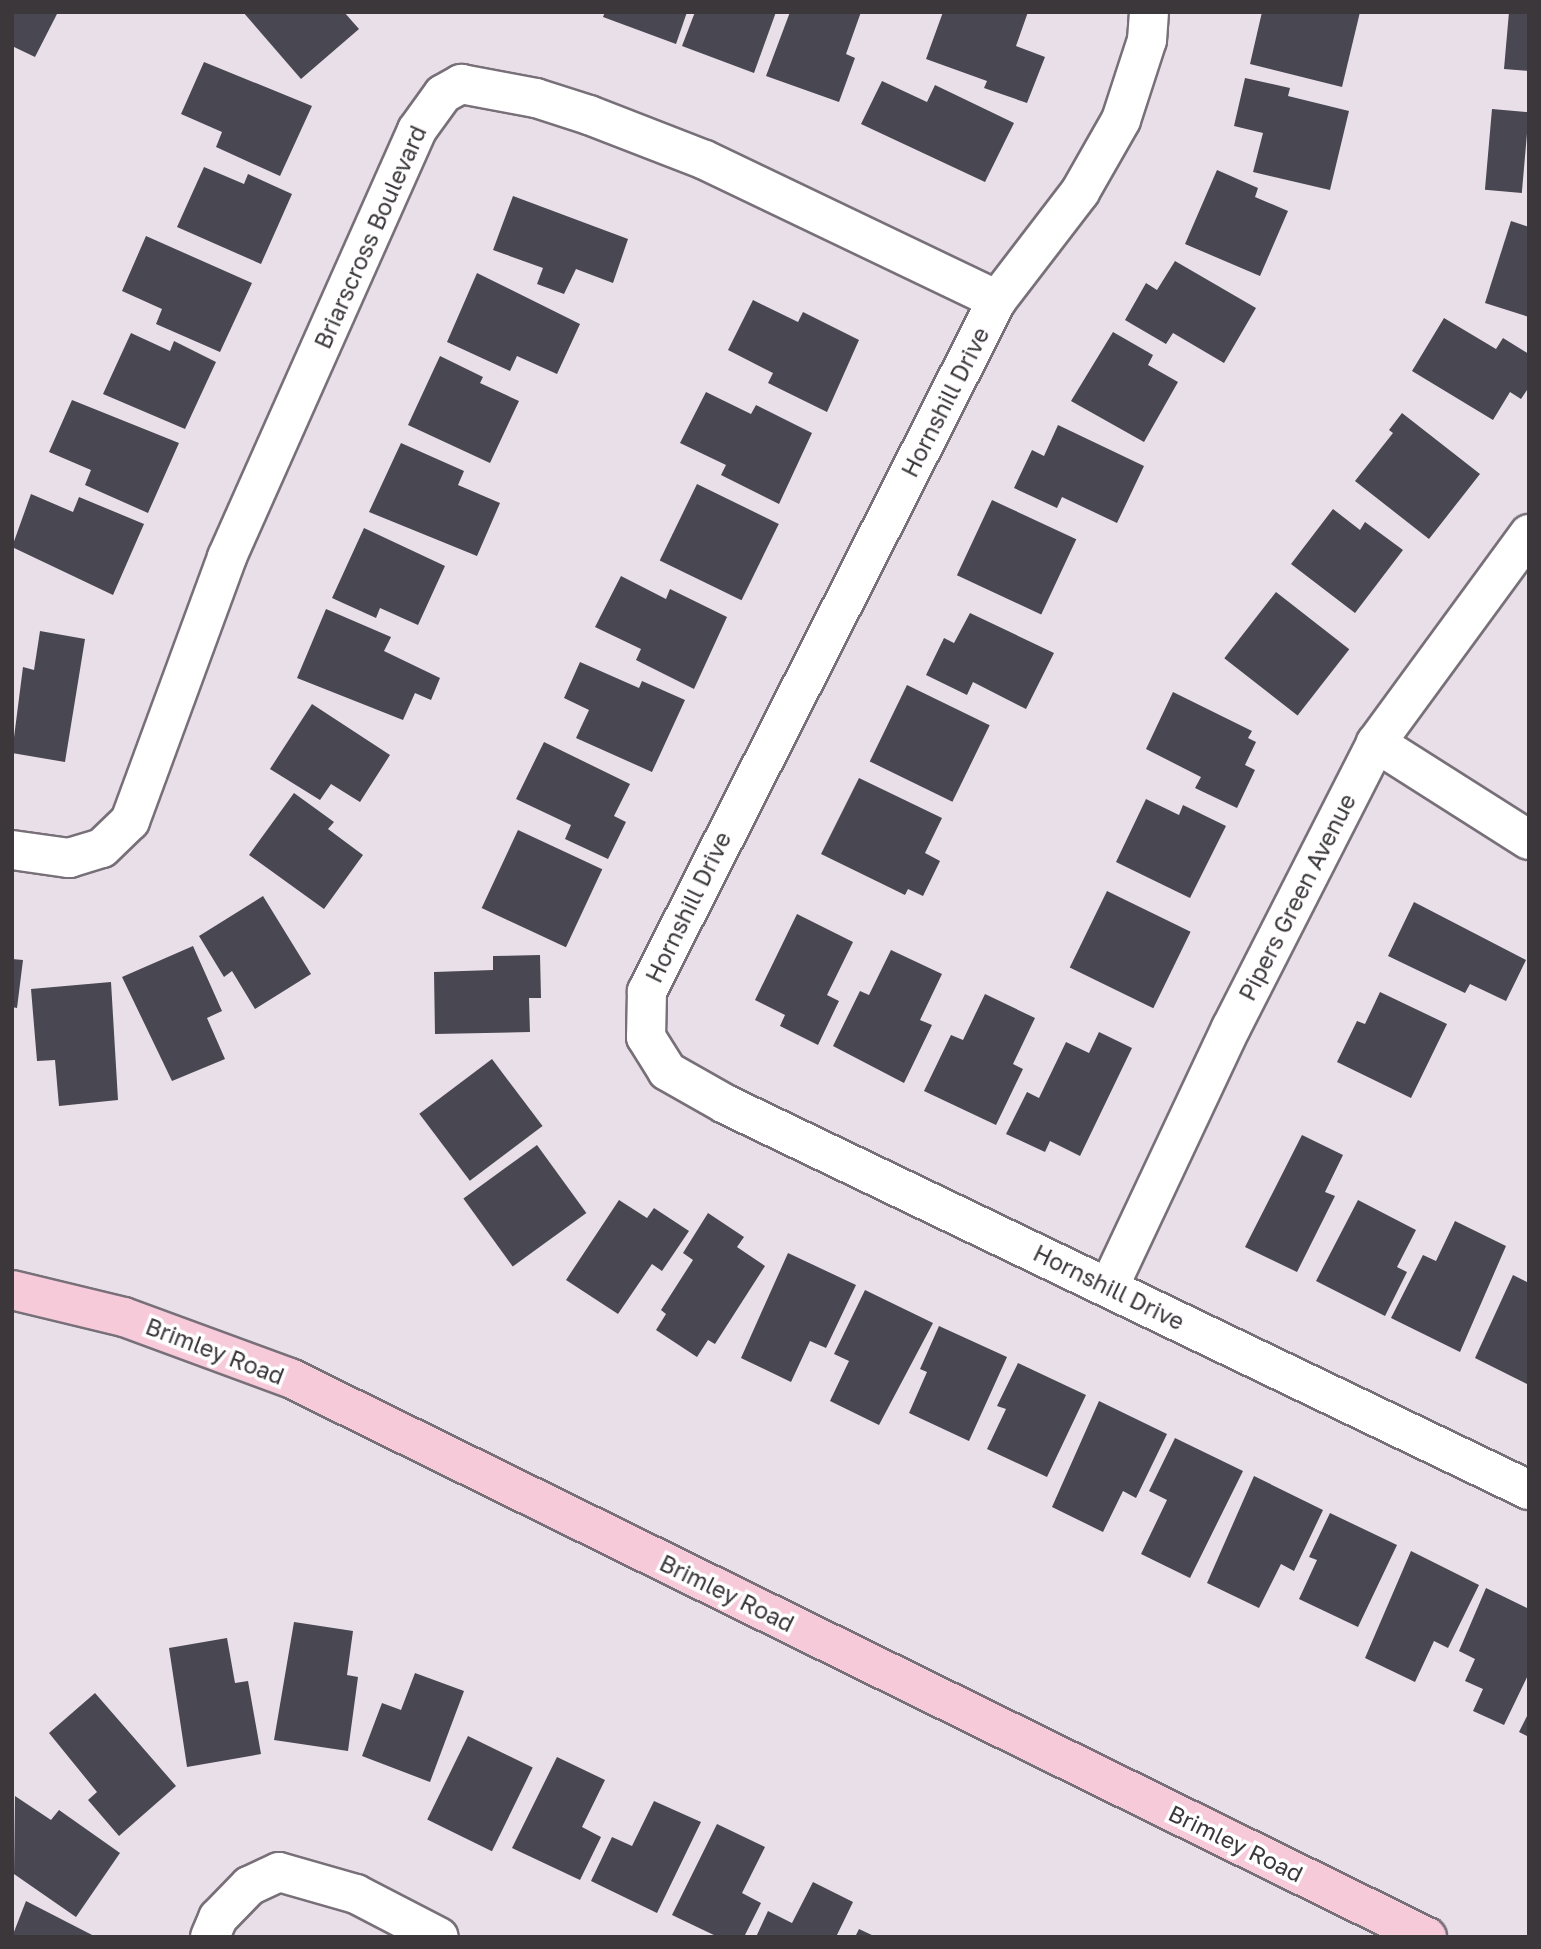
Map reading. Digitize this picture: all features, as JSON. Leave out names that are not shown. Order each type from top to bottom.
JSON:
[{"type":"main road","name":"Brimley Road","points":[[12,1290],[124,1317],[290,1378],[1427,1937]]},
{"type":"street","name":"Hornshill Drive","points":[[1149,12],[1147,40],[1121,120],[1080,191],[997,300],[647,990],[646,1037],[667,1071],[724,1104],[1529,1490]]},
{"type":"street","name":"Briarscross Boulevard","points":[[12,850],[69,858],[102,848],[130,821],[227,557],[417,130],[443,94],[461,84],[536,98],[589,115],[705,160],[997,300]]},
{"type":"street","name":"Pipers Green Avenue","points":[[1109,1287],[1231,1028],[1376,743],[1529,534]]},
{"type":"street","points":[[1376,743],[1529,840]]},
{"type":"street","points":[[210,1937],[218,1918],[248,1886],[279,1872],[356,1894],[439,1937]]},
{"type":"building","points":[[12,12],[58,12],[35,57],[12,46]]},
{"type":"building","points":[[243,12],[344,12],[359,29],[301,79]]},
{"type":"building","points":[[605,12],[687,12],[676,44],[603,17]]},
{"type":"building","points":[[695,12],[776,12],[754,73],[682,46]]},
{"type":"building","points":[[790,12],[861,12],[846,54],[855,58],[839,102],[766,76]]},
{"type":"building","points":[[943,12],[1028,12],[1016,46],[1045,57],[1027,103],[984,88],[987,81],[926,59]]},
{"type":"building","points":[[1262,12],[1360,12],[1342,87],[1250,64]]},
{"type":"building","points":[[1509,12],[1529,12],[1529,71],[1504,69]]},
{"type":"building","points":[[204,62],[312,106],[280,176],[216,147],[222,132],[181,114]]},
{"type":"building","points":[[1245,78],[1290,88],[1288,96],[1349,111],[1330,190],[1253,172],[1263,133],[1234,126]]},
{"type":"building","points":[[882,81],[927,102],[935,85],[1014,123],[985,182],[861,124]]},
{"type":"building","points":[[1492,109],[1529,112],[1522,193],[1485,190]]},
{"type":"building","points":[[204,167],[244,184],[248,174],[292,194],[261,264],[177,227]]},
{"type":"building","points":[[1217,170],[1258,188],[1255,197],[1288,211],[1260,276],[1185,244]]},
{"type":"building","points":[[513,196],[628,239],[613,283],[576,269],[564,294],[537,284],[543,268],[493,250]]},
{"type":"building","points":[[1511,221],[1529,227],[1529,317],[1485,303]]},
{"type":"building","points":[[146,236],[252,283],[220,352],[156,324],[162,309],[122,291]]},
{"type":"building","points":[[1175,261],[1256,308],[1224,363],[1173,333],[1166,344],[1125,320],[1146,283],[1157,290]]},
{"type":"building","points":[[477,273],[580,324],[557,374],[517,356],[510,371],[447,342]]},
{"type":"building","points":[[753,300],[798,322],[803,312],[859,340],[827,412],[768,383],[773,373],[728,350]]},
{"type":"building","points":[[1444,318],[1496,349],[1503,338],[1529,354],[1529,387],[1521,399],[1510,392],[1493,420],[1412,371]]},
{"type":"building","points":[[1113,332],[1153,355],[1148,365],[1178,382],[1144,442],[1071,401]]},
{"type":"building","points":[[131,333],[170,351],[174,341],[216,362],[185,429],[103,394]]},
{"type":"building","points":[[440,356],[483,377],[480,383],[519,401],[490,463],[408,425]]},
{"type":"building","points":[[706,392],[751,414],[756,405],[812,433],[779,504],[721,475],[726,465],[680,443]]},
{"type":"building","points":[[72,400],[179,443],[148,513],[85,485],[91,470],[49,452]]},
{"type":"building","points":[[1402,413],[1480,474],[1429,539],[1355,481],[1393,433],[1389,430]]},
{"type":"building","points":[[1058,425],[1144,466],[1117,523],[1062,497],[1057,508],[1014,488],[1032,450],[1044,456]]},
{"type":"building","points":[[401,443],[464,471],[458,485],[500,503],[477,556],[369,512]]},
{"type":"building","points":[[697,484],[779,524],[742,600],[660,560]]},
{"type":"building","points":[[31,494],[73,512],[79,497],[144,524],[113,595],[12,547]]},
{"type":"building","points":[[992,500],[1076,539],[1041,615],[957,575]]},
{"type":"building","points":[[1333,509],[1360,530],[1365,522],[1403,550],[1355,613],[1291,564]]},
{"type":"building","points":[[364,528],[445,566],[418,625],[380,608],[376,618],[332,598]]},
{"type":"building","points":[[621,576],[666,599],[670,589],[727,617],[694,689],[636,660],[641,649],[595,627]]},
{"type":"building","points":[[1276,592],[1349,649],[1298,715],[1224,658]]},
{"type":"building","points":[[326,609],[391,637],[384,651],[440,678],[431,700],[415,693],[403,720],[297,678]]},
{"type":"building","points":[[970,613],[1054,653],[1026,709],[973,682],[967,695],[926,675],[944,638],[954,643]]},
{"type":"building","points":[[40,631],[85,639],[65,762],[12,753],[23,667],[34,670]]},
{"type":"building","points":[[580,662],[639,688],[642,681],[685,700],[652,772],[576,738],[589,710],[564,698]]},
{"type":"building","points":[[907,685],[990,725],[952,802],[870,761]]},
{"type":"building","points":[[1173,692],[1252,731],[1248,738],[1256,742],[1245,765],[1255,770],[1237,808],[1195,788],[1201,777],[1146,749]]},
{"type":"building","points":[[312,704],[390,755],[360,802],[331,784],[320,800],[270,769]]},
{"type":"building","points":[[544,742],[630,784],[614,816],[626,822],[608,859],[565,839],[571,825],[516,799]]},
{"type":"building","points":[[859,778],[942,818],[925,853],[940,861],[923,896],[908,889],[905,895],[821,854]]},
{"type":"building","points":[[294,793],[334,822],[328,829],[363,855],[324,909],[249,855]]},
{"type":"building","points":[[1146,799],[1179,815],[1183,805],[1226,826],[1190,898],[1116,862]]},
{"type":"building","points":[[518,830],[602,869],[566,947],[482,908]]},
{"type":"building","points":[[1107,891],[1191,932],[1153,1008],[1070,967]]},
{"type":"building","points":[[263,896],[311,974],[255,1009],[232,971],[224,977],[199,936]]},
{"type":"building","points":[[1414,902],[1526,960],[1506,1001],[1470,984],[1465,993],[1388,956]]},
{"type":"building","points":[[797,914],[853,942],[827,995],[839,1001],[818,1045],[780,1026],[785,1015],[755,1000]]},
{"type":"building","points":[[193,946],[222,1011],[207,1018],[225,1059],[172,1081],[122,977]]},
{"type":"building","points":[[891,950],[942,974],[920,1020],[932,1025],[904,1083],[833,1046],[860,991],[869,995]]},
{"type":"building","points":[[540,955],[541,998],[529,998],[530,1032],[435,1034],[434,972],[493,970],[493,956]]},
{"type":"building","points":[[12,959],[23,960],[17,1008],[12,1007]]},
{"type":"building","points":[[111,982],[118,1100],[59,1106],[55,1060],[37,1061],[31,989]]},
{"type":"building","points":[[1380,992],[1447,1024],[1411,1098],[1337,1062],[1357,1021],[1365,1024]]},
{"type":"building","points":[[985,994],[1035,1018],[1013,1064],[1023,1069],[996,1125],[924,1091],[951,1035],[963,1040]]},
{"type":"building","points":[[1099,1032],[1132,1048],[1080,1156],[1050,1141],[1045,1152],[1006,1134],[1027,1092],[1039,1098],[1066,1042],[1089,1053]]},
{"type":"building","points":[[492,1059],[543,1126],[470,1181],[419,1114]]},
{"type":"building","points":[[1302,1135],[1343,1155],[1325,1192],[1335,1196],[1297,1272],[1245,1247]]},
{"type":"building","points":[[537,1145],[586,1213],[513,1266],[463,1198]]},
{"type":"building","points":[[619,1200],[647,1218],[654,1208],[689,1231],[662,1271],[652,1264],[618,1314],[566,1280]]},
{"type":"building","points":[[1358,1200],[1416,1230],[1397,1267],[1407,1272],[1385,1316],[1316,1281]]},
{"type":"building","points":[[708,1213],[744,1237],[737,1247],[765,1266],[715,1344],[708,1340],[697,1357],[656,1330],[666,1314],[661,1310],[693,1260],[683,1253]]},
{"type":"building","points":[[1455,1221],[1506,1246],[1460,1352],[1391,1318],[1423,1255],[1436,1261]]},
{"type":"building","points":[[788,1253],[856,1285],[826,1348],[810,1341],[791,1382],[741,1358]]},
{"type":"building","points":[[1513,1275],[1529,1283],[1529,1385],[1475,1358]]},
{"type":"building","points":[[865,1290],[933,1323],[879,1425],[830,1401],[849,1361],[834,1354]]},
{"type":"building","points":[[939,1326],[1007,1357],[969,1441],[909,1413],[927,1372],[920,1369]]},
{"type":"building","points":[[1018,1363],[1086,1395],[1047,1477],[987,1449],[1006,1409],[997,1406]]},
{"type":"building","points":[[1099,1401],[1167,1434],[1136,1498],[1123,1491],[1103,1532],[1052,1507]]},
{"type":"building","points":[[1175,1438],[1243,1471],[1190,1578],[1141,1554],[1167,1500],[1149,1491]]},
{"type":"building","points":[[1254,1476],[1323,1510],[1294,1571],[1281,1564],[1259,1608],[1207,1583]]},
{"type":"building","points":[[1330,1513],[1397,1545],[1358,1627],[1299,1599],[1317,1560],[1309,1557]]},
{"type":"building","points":[[1411,1551],[1479,1585],[1448,1648],[1434,1641],[1415,1682],[1365,1658]]},
{"type":"building","points":[[1486,1588],[1529,1609],[1529,1673],[1504,1725],[1473,1711],[1483,1689],[1465,1681],[1475,1659],[1459,1651]]},
{"type":"building","points":[[294,1622],[353,1631],[347,1675],[358,1677],[348,1751],[274,1740]]},
{"type":"building","points":[[227,1638],[235,1683],[248,1681],[261,1754],[187,1767],[169,1648]]},
{"type":"building","points":[[415,1673],[464,1691],[430,1782],[362,1756],[382,1703],[401,1710]]},
{"type":"building","points":[[95,1693],[176,1786],[119,1836],[88,1800],[97,1792],[49,1733]]},
{"type":"building","points":[[1529,1712],[1529,1737],[1519,1732]]},
{"type":"building","points":[[468,1736],[533,1768],[492,1851],[427,1820]]},
{"type":"building","points":[[557,1757],[605,1780],[582,1827],[601,1837],[580,1880],[512,1848]]},
{"type":"building","points":[[15,1796],[51,1820],[59,1810],[120,1853],[76,1917],[14,1874]]},
{"type":"building","points":[[654,1801],[701,1822],[657,1913],[591,1881],[612,1837],[632,1846]]},
{"type":"building","points":[[717,1824],[765,1847],[742,1893],[761,1903],[744,1937],[718,1937],[672,1915]]},
{"type":"building","points":[[813,1882],[853,1902],[836,1937],[756,1937],[768,1911],[792,1923]]},
{"type":"building","points":[[26,1901],[96,1937],[12,1937]]},
{"type":"building","points":[[859,1929],[876,1937],[855,1937]]}]
